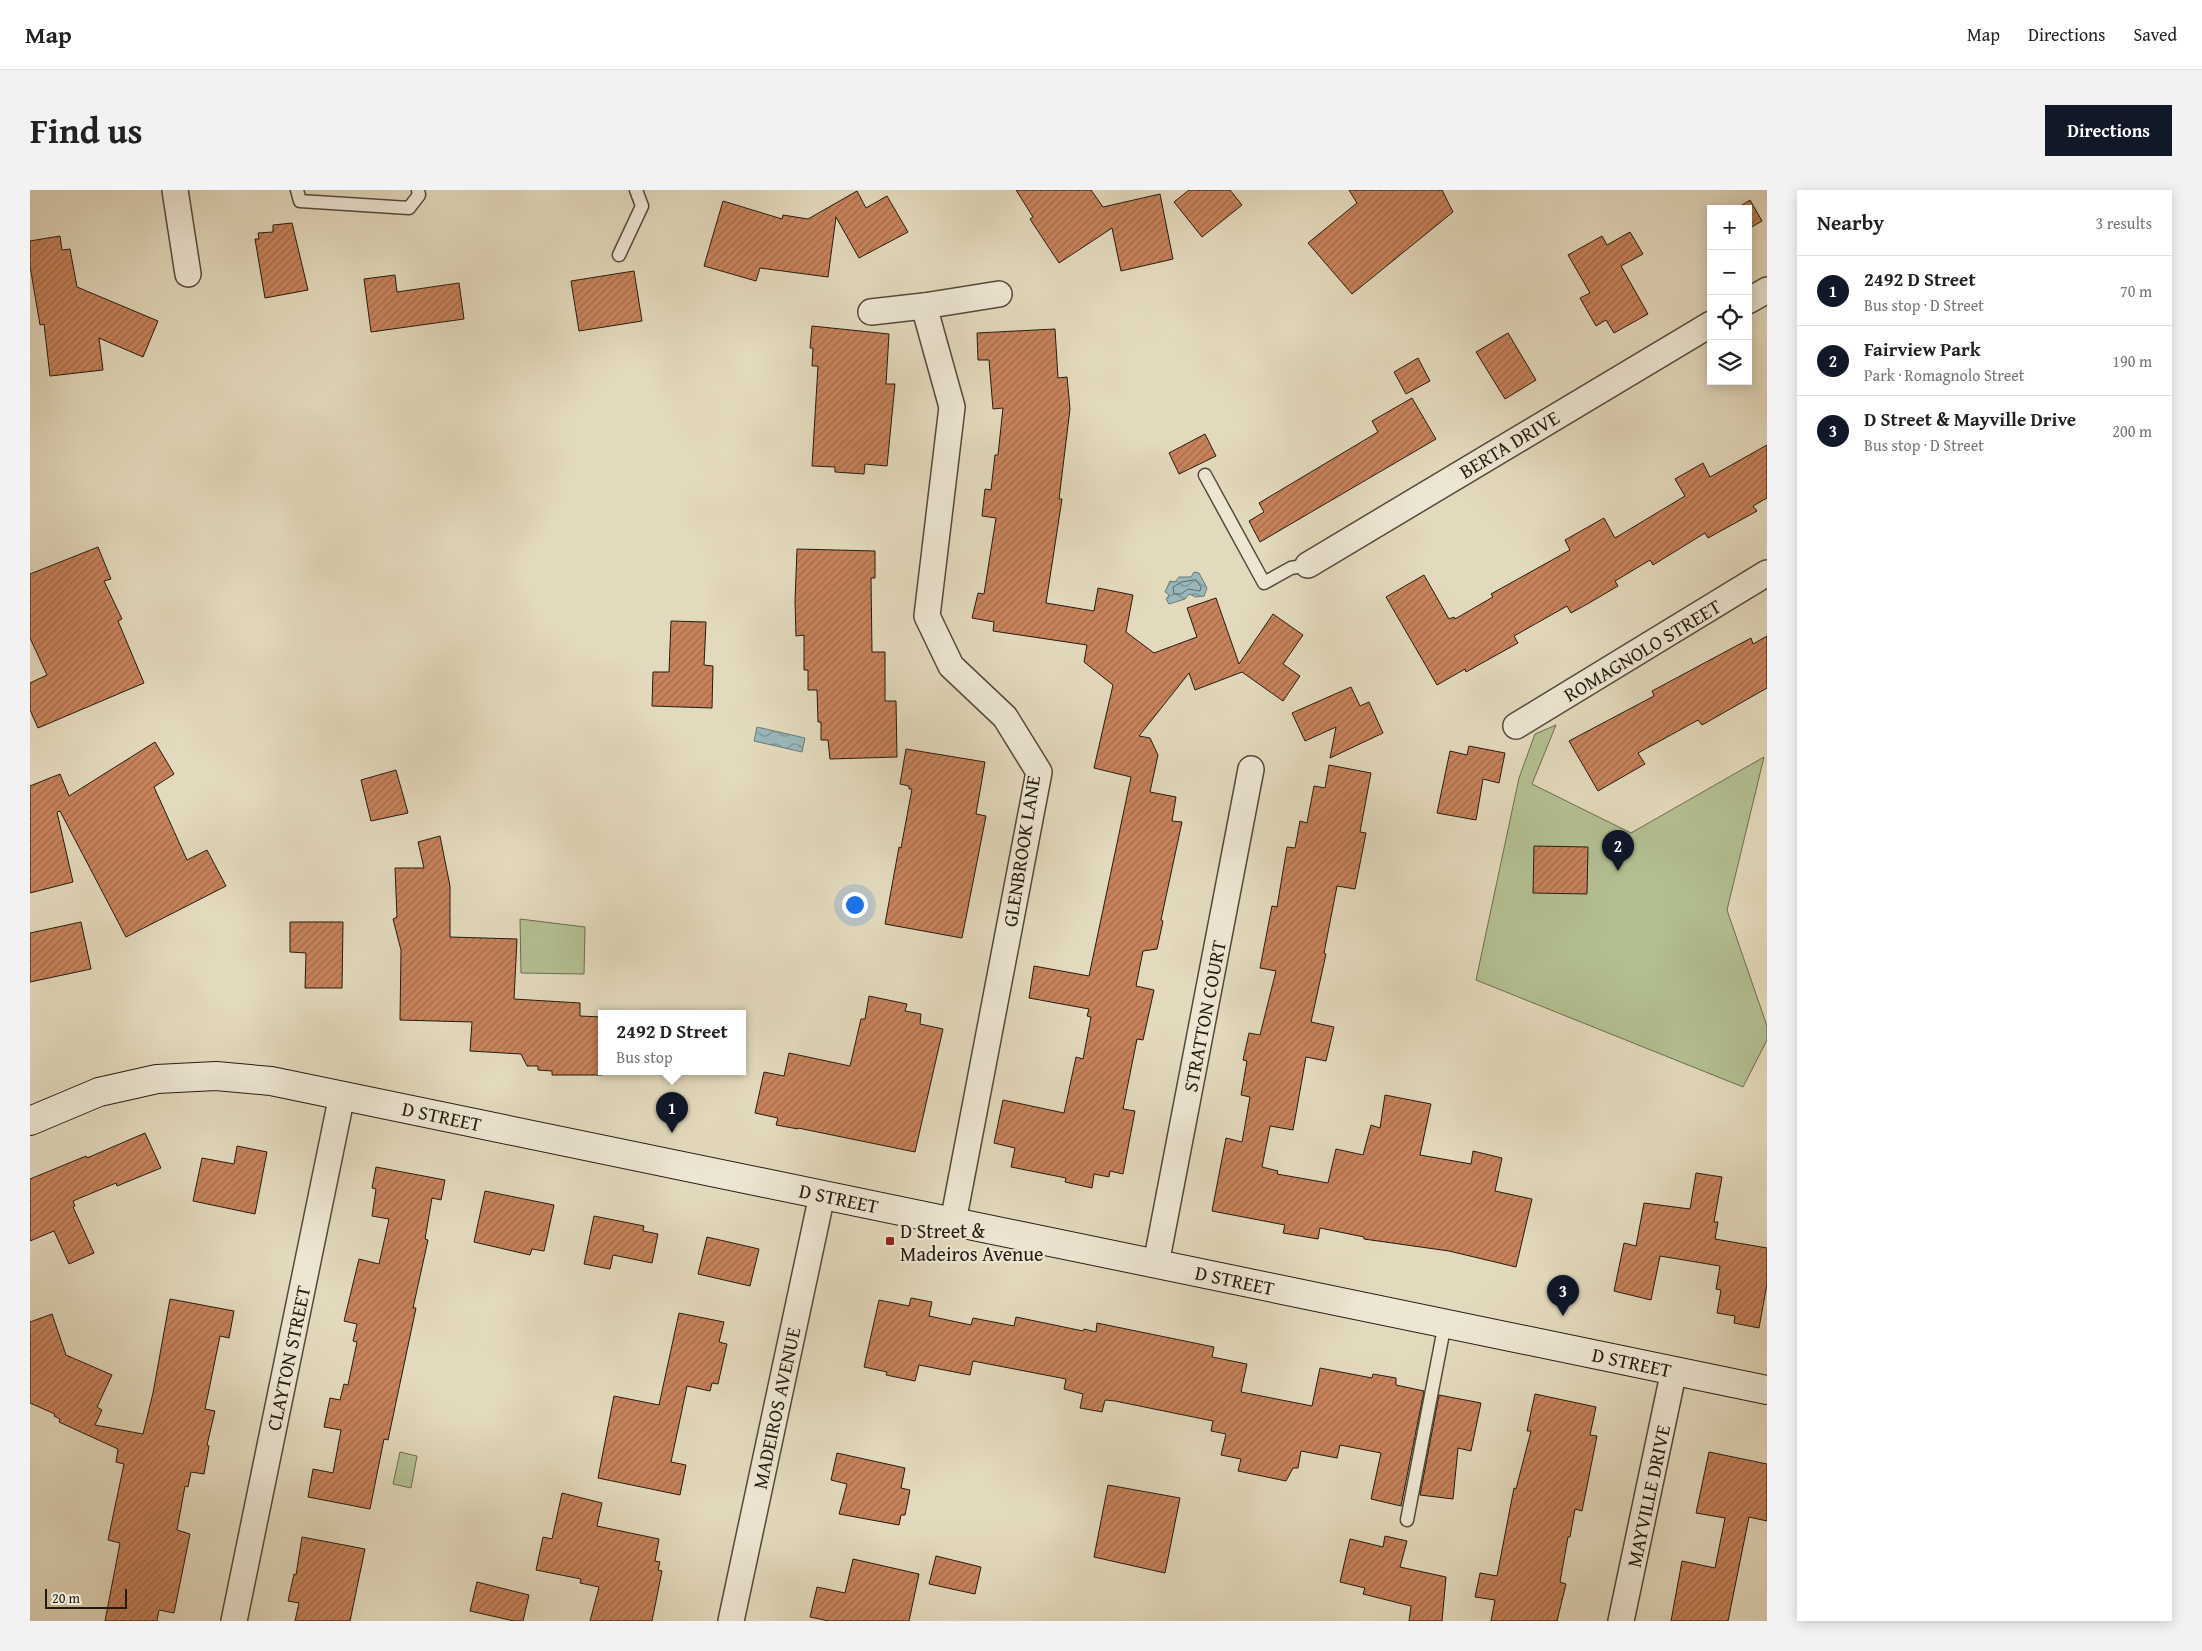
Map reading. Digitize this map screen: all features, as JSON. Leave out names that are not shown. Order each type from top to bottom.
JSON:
[{"type":"main road","name":"D STREET","points":[[30,1120],[99,1092],[158,1079],[216,1076],[271,1082],[342,1095],[1767,1390]]},
{"type":"street","points":[[175,190],[188,274]]},
{"type":"street","points":[[1752,299],[1767,290]]},
{"type":"street","points":[[871,312],[999,294]]},
{"type":"street","name":"GLENBROOK LANE","points":[[924,306],[952,407],[927,616],[951,666],[1005,716],[1039,772],[953,1222]]},
{"type":"street","name":"BERTA DRIVE","points":[[1308,565],[1707,326]]},
{"type":"street","name":"ROMAGNOLO STREET","points":[[1516,726],[1767,573]]},
{"type":"street","name":"STRATTON COURT","points":[[1156,1264],[1251,768]]},
{"type":"street","name":"CLAYTON STREET","points":[[234,1621],[342,1095]]},
{"type":"street","name":"MADEIROS AVENUE","points":[[731,1621],[822,1195]]},
{"type":"street","name":"MAYVILLE DRIVE","points":[[1621,1621],[1674,1370]]},
{"type":"lane","points":[[297,190],[300,201],[409,208],[419,195],[418,190]]},
{"type":"lane","points":[[619,255],[642,206],[636,190]]},
{"type":"lane","points":[[1205,475],[1264,583],[1291,568],[1308,565]]},
{"type":"lane","points":[[1407,1520],[1445,1323]]},
{"type":"green space","points":[[1556,725],[1532,784],[1631,833],[1764,757],[1727,910],[1767,1026],[1767,1040],[1743,1087],[1476,980],[1519,778],[1535,734]]},
{"type":"green space","points":[[520,919],[585,927],[584,974],[521,973]]},
{"type":"green space","points":[[400,1452],[417,1456],[411,1488],[393,1484]]},
{"type":"water","points":[[1194,572],[1199,573],[1207,588],[1204,596],[1196,597],[1189,594],[1185,599],[1169,604],[1166,599],[1169,595],[1165,592],[1170,581],[1175,582],[1179,577],[1191,577]]},
{"type":"water","points":[[757,727],[805,738],[802,752],[754,741]]},
{"type":"building","points":[[1016,190],[1091,190],[1103,207],[1160,194],[1173,259],[1121,271],[1112,228],[1059,263],[1030,219],[1033,217]]},
{"type":"building","points":[[1189,190],[1230,190],[1242,205],[1202,237],[1174,202]]},
{"type":"building","points":[[1349,190],[1442,190],[1453,212],[1352,294],[1308,243],[1357,203]]},
{"type":"building","points":[[857,191],[866,208],[887,196],[908,232],[859,258],[836,217],[828,277],[760,268],[756,281],[704,266],[723,201],[782,219],[783,215],[808,219]]},
{"type":"building","points":[[1750,200],[1762,221],[1752,227],[1752,205],[1742,205]]},
{"type":"building","points":[[292,223],[308,290],[265,298],[255,239],[259,239],[258,233],[273,232],[273,225]]},
{"type":"building","points":[[1630,232],[1643,254],[1621,266],[1648,314],[1614,333],[1606,320],[1596,326],[1580,298],[1590,293],[1568,255],[1602,236],[1607,245]]},
{"type":"building","points":[[60,236],[62,250],[70,249],[77,287],[158,321],[143,357],[99,338],[103,370],[50,376],[44,324],[40,325],[30,266],[30,241]]},
{"type":"building","points":[[634,271],[642,321],[579,331],[571,281]]},
{"type":"building","points":[[395,275],[397,292],[459,283],[464,319],[371,332],[364,279]]},
{"type":"building","points":[[812,326],[889,334],[886,384],[895,384],[887,466],[865,464],[864,474],[835,472],[835,467],[812,466],[818,366],[812,366],[813,348],[810,348]]},
{"type":"building","points":[[1055,329],[1058,378],[1067,377],[1070,409],[1059,499],[1062,499],[1046,603],[1094,611],[1098,588],[1133,595],[1126,632],[1154,653],[1197,637],[1187,608],[1216,598],[1239,664],[1273,614],[1303,635],[1283,664],[1300,676],[1283,701],[1242,672],[1195,690],[1189,673],[1139,736],[1150,738],[1158,755],[1150,792],[1176,797],[1172,821],[1182,822],[1161,920],[1163,921],[1157,949],[1143,951],[1136,986],[1154,990],[1143,1040],[1137,1039],[1123,1109],[1135,1111],[1123,1174],[1110,1171],[1109,1177],[1094,1174],[1092,1188],[1065,1182],[1066,1178],[1011,1167],[1015,1148],[994,1143],[1003,1100],[1064,1113],[1076,1057],[1083,1059],[1091,1017],[1087,1016],[1089,1009],[1029,998],[1034,966],[1089,976],[1131,777],[1094,768],[1113,685],[1084,662],[1087,645],[993,631],[994,622],[972,618],[978,593],[984,594],[996,518],[982,516],[985,489],[991,490],[995,455],[998,455],[1003,408],[993,409],[989,360],[978,360],[977,333]]},
{"type":"building","points":[[1508,333],[1536,380],[1505,399],[1476,352]]},
{"type":"building","points":[[1418,358],[1430,381],[1406,394],[1394,372]]},
{"type":"building","points":[[1412,398],[1436,439],[1260,542],[1249,521],[1264,512],[1259,503],[1378,432],[1372,421]]},
{"type":"building","points":[[1205,434],[1216,456],[1179,474],[1169,453]]},
{"type":"building","points":[[1767,445],[1767,498],[1753,506],[1757,511],[1708,538],[1705,533],[1653,565],[1650,560],[1615,581],[1618,586],[1571,613],[1567,606],[1514,636],[1518,643],[1466,672],[1465,669],[1437,685],[1386,597],[1424,575],[1449,619],[1454,617],[1455,619],[1493,597],[1491,594],[1570,550],[1565,540],[1604,518],[1615,538],[1685,496],[1675,479],[1703,463],[1710,477]]},
{"type":"building","points":[[98,547],[111,579],[104,581],[122,619],[118,621],[144,683],[38,728],[30,710],[30,683],[47,675],[30,638],[30,574]]},
{"type":"building","points":[[797,549],[875,551],[875,578],[871,578],[872,652],[885,652],[885,701],[896,701],[897,757],[830,759],[828,740],[821,740],[821,722],[818,722],[817,690],[808,690],[808,670],[804,670],[804,635],[796,636]]},
{"type":"building","points":[[671,621],[706,622],[704,665],[713,666],[712,708],[652,706],[653,672],[669,672]]},
{"type":"building","points":[[1767,636],[1767,688],[1702,725],[1698,720],[1638,753],[1645,764],[1598,791],[1569,741],[1654,696],[1652,691],[1751,638],[1753,644]]},
{"type":"building","points":[[1351,687],[1360,706],[1369,702],[1383,733],[1330,758],[1336,727],[1305,741],[1292,713]]},
{"type":"building","points":[[155,742],[174,774],[154,787],[187,860],[207,850],[226,886],[126,937],[60,811],[57,812],[73,882],[30,893],[30,786],[60,774],[69,796]]},
{"type":"building","points":[[1469,746],[1505,753],[1499,783],[1483,779],[1476,820],[1437,813],[1450,751],[1467,755]]},
{"type":"building","points":[[906,749],[985,762],[976,814],[986,816],[962,938],[885,924],[912,789],[909,789],[909,786],[900,784]]},
{"type":"building","points":[[1329,765],[1371,773],[1360,832],[1366,833],[1355,889],[1337,886],[1324,953],[1326,954],[1311,1022],[1334,1027],[1326,1061],[1306,1057],[1293,1130],[1270,1126],[1262,1167],[1278,1171],[1277,1174],[1328,1183],[1336,1149],[1363,1155],[1371,1125],[1380,1128],[1385,1095],[1431,1104],[1420,1155],[1471,1164],[1473,1151],[1502,1158],[1495,1191],[1532,1199],[1516,1267],[1449,1251],[1364,1239],[1364,1237],[1320,1228],[1318,1239],[1283,1233],[1285,1225],[1212,1211],[1226,1138],[1242,1142],[1250,1097],[1241,1095],[1247,1061],[1243,1060],[1249,1033],[1260,1035],[1276,971],[1260,968],[1272,906],[1277,907],[1287,847],[1295,848],[1300,821],[1307,823],[1314,786],[1325,788]]},
{"type":"building","points":[[396,770],[408,813],[371,821],[361,780]]},
{"type":"building","points":[[440,836],[450,886],[450,937],[517,939],[514,999],[580,1003],[580,1016],[598,1017],[598,1075],[552,1075],[552,1071],[538,1070],[538,1066],[527,1066],[521,1054],[470,1051],[472,1022],[400,1020],[401,950],[393,919],[397,917],[395,868],[424,868],[418,842]]},
{"type":"building","points":[[1534,846],[1588,847],[1587,894],[1533,893]]},
{"type":"building","points":[[81,922],[91,969],[30,982],[30,933]]},
{"type":"building","points":[[290,922],[343,922],[342,988],[305,988],[306,953],[290,952]]},
{"type":"building","points":[[869,996],[907,1004],[905,1011],[921,1014],[920,1024],[943,1029],[915,1152],[776,1125],[778,1118],[755,1113],[764,1072],[784,1076],[789,1053],[850,1066],[861,1019],[865,1019]]},
{"type":"building","points":[[145,1133],[161,1168],[117,1186],[116,1183],[73,1201],[75,1206],[73,1207],[94,1253],[69,1264],[54,1231],[30,1241],[30,1179],[86,1156],[87,1158]]},
{"type":"building","points":[[237,1146],[267,1152],[255,1214],[193,1201],[202,1158],[234,1164]]},
{"type":"building","points":[[376,1167],[445,1180],[441,1200],[432,1198],[425,1239],[428,1240],[413,1308],[416,1308],[388,1440],[384,1439],[370,1509],[308,1497],[313,1469],[333,1473],[341,1430],[324,1427],[330,1398],[340,1400],[344,1384],[348,1385],[357,1342],[353,1341],[357,1324],[344,1321],[359,1259],[379,1264],[389,1219],[372,1216],[376,1189],[372,1188]]},
{"type":"building","points":[[1696,1173],[1722,1177],[1714,1222],[1718,1222],[1715,1239],[1767,1248],[1767,1284],[1759,1328],[1734,1323],[1735,1316],[1717,1313],[1721,1290],[1716,1289],[1720,1266],[1660,1256],[1651,1300],[1614,1291],[1624,1243],[1636,1246],[1644,1203],[1690,1209]]},
{"type":"building","points":[[485,1191],[554,1205],[544,1251],[532,1249],[530,1255],[474,1242]]},
{"type":"building","points":[[594,1216],[644,1226],[643,1231],[658,1234],[652,1263],[613,1255],[610,1269],[584,1264]]},
{"type":"building","points":[[707,1237],[759,1249],[750,1286],[698,1274]]},
{"type":"building","points":[[911,1298],[932,1302],[929,1316],[971,1325],[973,1318],[1014,1326],[1016,1317],[1096,1332],[1097,1323],[1214,1347],[1212,1357],[1247,1364],[1241,1392],[1312,1406],[1320,1368],[1372,1378],[1373,1374],[1396,1378],[1396,1385],[1424,1391],[1401,1506],[1371,1499],[1381,1453],[1340,1445],[1337,1458],[1301,1451],[1298,1468],[1293,1468],[1286,1481],[1238,1471],[1241,1459],[1221,1455],[1226,1434],[1211,1431],[1213,1421],[1105,1400],[1102,1412],[1080,1408],[1083,1394],[1064,1389],[1066,1379],[973,1361],[970,1375],[919,1365],[915,1381],[886,1375],[887,1372],[864,1367],[879,1300],[909,1306]]},
{"type":"building","points":[[170,1299],[234,1311],[229,1338],[220,1336],[205,1409],[215,1411],[207,1445],[209,1446],[204,1474],[191,1472],[188,1487],[185,1486],[177,1530],[190,1534],[174,1613],[159,1610],[157,1621],[105,1621],[120,1543],[108,1540],[124,1464],[116,1462],[118,1449],[59,1422],[60,1419],[54,1416],[55,1414],[30,1403],[30,1322],[52,1314],[66,1355],[112,1375],[97,1407],[102,1410],[95,1425],[143,1434],[153,1393]]},
{"type":"building","points":[[679,1313],[724,1322],[719,1342],[727,1344],[718,1384],[712,1383],[710,1391],[687,1386],[671,1462],[686,1465],[680,1495],[598,1478],[614,1396],[659,1405]]},
{"type":"building","points":[[1535,1394],[1596,1407],[1590,1435],[1597,1436],[1582,1511],[1575,1509],[1570,1537],[1568,1537],[1560,1582],[1566,1584],[1557,1621],[1491,1621],[1495,1600],[1475,1597],[1480,1573],[1497,1576],[1514,1488],[1516,1489],[1531,1431],[1527,1431]]},
{"type":"building","points":[[1439,1395],[1481,1403],[1471,1451],[1458,1448],[1453,1499],[1420,1495]]},
{"type":"building","points":[[1709,1452],[1767,1464],[1767,1521],[1749,1517],[1728,1621],[1671,1621],[1682,1561],[1715,1568],[1725,1518],[1696,1513]]},
{"type":"building","points":[[837,1453],[905,1468],[901,1488],[910,1490],[905,1515],[901,1515],[899,1525],[839,1514],[847,1484],[831,1480]]},
{"type":"building","points":[[1108,1485],[1180,1498],[1165,1573],[1094,1557]]},
{"type":"building","points":[[562,1493],[602,1503],[597,1526],[659,1539],[655,1561],[660,1562],[658,1570],[662,1571],[652,1621],[590,1621],[599,1587],[580,1583],[581,1579],[536,1570],[543,1537],[552,1539]]},
{"type":"building","points":[[1385,1536],[1407,1541],[1400,1567],[1446,1577],[1442,1621],[1409,1621],[1411,1606],[1363,1594],[1365,1588],[1340,1582],[1350,1539],[1383,1547]]},
{"type":"building","points":[[302,1537],[365,1549],[350,1621],[295,1621],[299,1603],[288,1601],[294,1574],[296,1575]]},
{"type":"building","points":[[936,1556],[981,1567],[975,1594],[929,1584]]},
{"type":"building","points":[[853,1559],[919,1574],[909,1621],[829,1621],[810,1617],[817,1587],[845,1593]]},
{"type":"building","points":[[477,1582],[529,1595],[523,1621],[514,1621],[470,1611]]},
{"type":"place","name":"Fairview Park","points":[[1618,871]]},
{"type":"place","name":"2492 D Street","points":[[672,1133]]},
{"type":"place","name":"D Street & Madeiros Avenue","points":[[890,1241]]},
{"type":"place","name":"D Street & Mayville Drive","points":[[1563,1316]]}]
